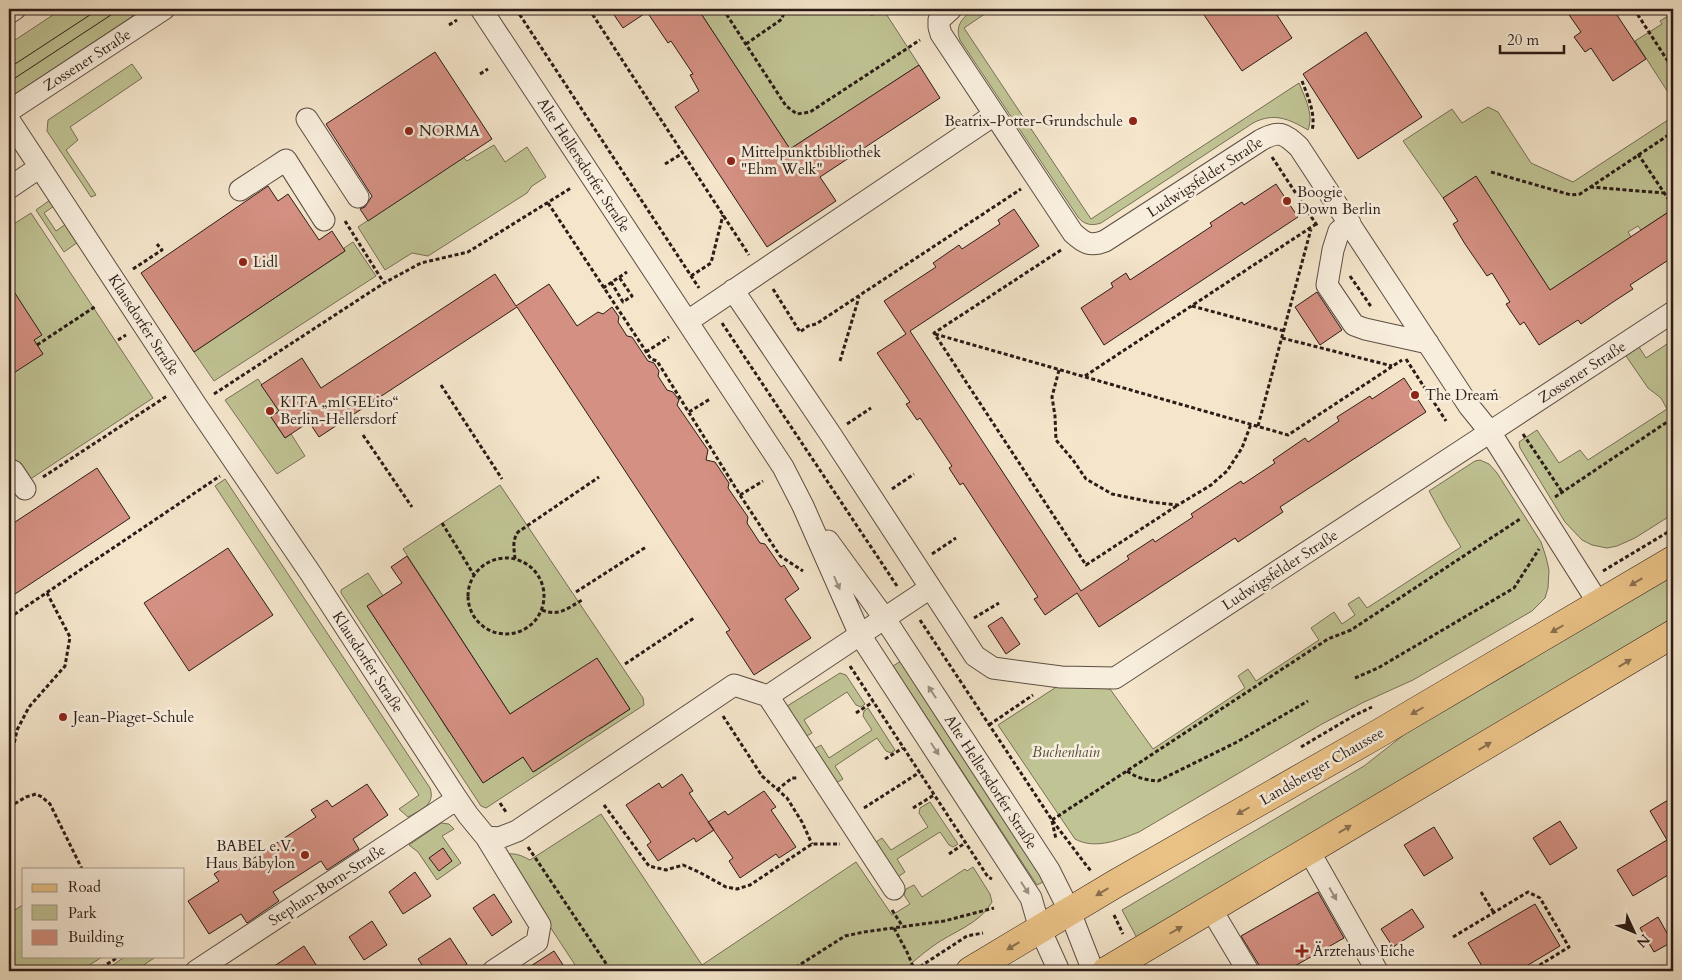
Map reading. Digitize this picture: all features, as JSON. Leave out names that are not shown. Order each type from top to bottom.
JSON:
[{"type":"main road","name":"Landsberger Chaussee","points":[[970,971],[1673,560]]},
{"type":"main road","points":[[1106,971],[1673,634]]},
{"type":"street","points":[[9,13],[15,9]]},
{"type":"street","name":"Zossener Straße","points":[[9,112],[164,9]]},
{"type":"street","name":"Alte Hellersdorfer Straße","points":[[481,9],[783,467],[803,506],[860,635],[1031,898],[1040,929],[1058,970]]},
{"type":"street","name":"Ludwigsfelder Straße","points":[[951,9],[939,20],[941,34],[1073,233],[1082,241],[1096,244],[1105,242],[1273,133],[1288,136],[1294,141],[1350,223],[1469,406],[1490,432],[1599,604]]},
{"type":"street","points":[[688,321],[734,290],[756,264],[994,115]]},
{"type":"street","points":[[308,119],[358,197]]},
{"type":"street","name":"Klausdorfer Straße","points":[[9,120],[457,799],[486,837]]},
{"type":"street","points":[[240,190],[286,160],[324,220]]},
{"type":"street","points":[[9,188],[40,168]]},
{"type":"street","points":[[1350,223],[1339,231],[1333,250],[1327,285],[1354,325],[1428,343]]},
{"type":"street","points":[[734,290],[975,656],[993,668],[1061,676]]},
{"type":"street","name":"Zossener Straße","points":[[1490,432],[1673,312]]},
{"type":"street","name":"Ludwigsfelder Straße","points":[[1061,676],[1115,678],[1490,432]]},
{"type":"street","points":[[13,471],[25,489]]},
{"type":"street","name":"Alte Hellersdorfer Straße","points":[[803,506],[885,619],[1049,870],[1070,912],[1093,971]]},
{"type":"street","points":[[768,696],[930,588]]},
{"type":"street","points":[[486,837],[499,838],[517,830],[734,685],[768,696],[847,818],[890,896]]},
{"type":"street","name":"Stephan-Born-Straße","points":[[196,971],[457,799]]},
{"type":"street","points":[[486,837],[540,925],[537,942],[493,971]]},
{"type":"street","points":[[1309,851],[1377,971]]},
{"type":"street","points":[[1211,909],[1248,971]]},
{"type":"path","points":[[516,9],[1052,820],[1093,873]]},
{"type":"path","points":[[589,9],[800,332],[808,326],[816,324],[1023,187]]},
{"type":"path","points":[[723,9],[786,106],[797,114],[810,112],[925,37]]},
{"type":"path","points":[[746,44],[782,19],[785,9]]},
{"type":"path","points":[[867,9],[870,14],[881,14],[889,9]]},
{"type":"path","points":[[1634,9],[1673,69]]},
{"type":"path","points":[[449,26],[457,20]]},
{"type":"path","points":[[480,74],[488,69]]},
{"type":"path","points":[[1302,81],[1314,117],[1313,130],[1309,137]]},
{"type":"path","points":[[1492,172],[1571,195],[1580,194],[1673,132]]},
{"type":"path","points":[[1261,140],[1446,421]]},
{"type":"path","points":[[665,164],[683,153]]},
{"type":"path","points":[[1638,154],[1673,206]]},
{"type":"path","points":[[1590,187],[1664,193]]},
{"type":"path","points":[[196,405],[384,282],[421,263],[468,252],[572,188]]},
{"type":"path","points":[[548,203],[602,288],[646,352],[651,359],[657,361],[780,556],[803,571]]},
{"type":"path","points":[[691,276],[711,263],[723,214]]},
{"type":"path","points":[[1085,377],[1316,224]]},
{"type":"path","points":[[1258,426],[1311,228]]},
{"type":"path","points":[[133,269],[162,250],[157,244]]},
{"type":"path","points":[[934,334],[1052,256]]},
{"type":"path","points":[[602,288],[627,272]]},
{"type":"path","points":[[611,282],[623,302],[632,296],[619,277]]},
{"type":"path","points":[[840,361],[859,296]]},
{"type":"path","points":[[37,344],[96,306]]},
{"type":"path","points":[[1192,306],[1284,331]]},
{"type":"path","points":[[934,334],[1288,435],[1392,366],[1282,338]]},
{"type":"path","points":[[934,334],[1086,565],[1211,485],[1227,471],[1242,448],[1251,424]]},
{"type":"path","points":[[646,352],[669,337]]},
{"type":"path","points":[[1059,370],[1052,397],[1056,440],[1086,479],[1112,494],[1178,505]]},
{"type":"path","points":[[441,385],[502,479]]},
{"type":"path","points":[[689,412],[710,399]]},
{"type":"path","points":[[25,489],[158,401]]},
{"type":"path","points":[[1548,501],[1673,418]]},
{"type":"path","points":[[1521,431],[1562,492]]},
{"type":"path","points":[[363,435],[412,507]]},
{"type":"path","points":[[873,501],[914,474]]},
{"type":"path","points":[[515,559],[513,546],[514,538],[518,532],[599,477]]},
{"type":"path","points":[[9,618],[212,481]]},
{"type":"path","points":[[740,495],[763,481]]},
{"type":"path","points":[[1052,820],[1328,640],[1351,630],[1527,515]]},
{"type":"path","points":[[442,524],[474,575]]},
{"type":"path","points":[[1355,678],[1378,668],[1514,588],[1544,542]]},
{"type":"path","points":[[576,592],[646,547]]},
{"type":"path","points":[[500,558],[515,559],[529,566],[539,577],[544,591],[542,610],[536,621],[526,629],[513,634],[499,634],[487,629],[475,619],[469,605],[468,590],[474,575],[485,564],[500,558]]},
{"type":"path","points":[[9,814],[13,804],[12,759],[17,730],[30,707],[66,666],[70,637],[47,593]]},
{"type":"path","points":[[542,610],[557,613],[582,600]]},
{"type":"path","points":[[624,664],[694,618]]},
{"type":"path","points":[[838,650],[988,877]]},
{"type":"path","points":[[989,725],[1061,676]]},
{"type":"path","points":[[712,698],[762,776],[786,798],[802,822],[812,844]]},
{"type":"path","points":[[1128,771],[1136,777],[1158,781],[1235,743],[1308,701]]},
{"type":"path","points":[[856,713],[873,702]]},
{"type":"path","points":[[885,759],[903,748]]},
{"type":"path","points":[[847,818],[919,773]]},
{"type":"path","points":[[9,807],[26,797],[36,794],[42,797],[50,804],[82,868]]},
{"type":"path","points":[[913,808],[934,795]]},
{"type":"path","points":[[604,805],[649,866],[666,870],[682,865],[726,887],[737,889],[750,885],[812,844],[846,844]]},
{"type":"path","points":[[517,830],[611,971]]},
{"type":"path","points":[[949,854],[965,843]]},
{"type":"path","points":[[1481,892],[1494,913]]},
{"type":"path","points":[[1453,937],[1528,892],[1540,898],[1569,947],[1530,971]]},
{"type":"path","points":[[890,896],[903,926]]},
{"type":"path","points":[[790,971],[845,936],[944,921],[994,908]]},
{"type":"path","points":[[1114,915],[1124,936]]},
{"type":"path","points":[[894,928],[915,971]]},
{"type":"path","points":[[96,971],[117,958]]},
{"type":"green space","points":[[62,9],[128,9],[133,16],[9,98],[9,44]]},
{"type":"green space","points":[[698,9],[883,9],[919,65],[790,149]]},
{"type":"green space","points":[[975,9],[992,9],[964,28],[1091,219],[1299,83],[1309,112],[1310,124],[1308,130],[1288,120],[1275,117],[1253,123],[1101,223],[1091,225],[1080,220],[960,40],[958,35],[959,25]]},
{"type":"green space","points":[[1673,13],[1673,100],[1635,41],[1662,24],[1660,21]]},
{"type":"green space","points":[[132,64],[142,78],[70,127],[78,140],[66,150],[96,195],[91,197],[47,131],[48,120]]},
{"type":"green space","points":[[1488,107],[1498,112],[1531,163],[1573,182],[1671,118],[1673,108],[1673,209],[1641,230],[1638,226],[1628,232],[1631,237],[1554,297],[1475,177],[1443,198],[1403,141],[1452,109],[1462,123]]},
{"type":"green space","points":[[494,145],[505,162],[527,147],[546,177],[532,186],[527,193],[428,256],[412,253],[385,270],[358,227],[463,157],[467,161]]},
{"type":"green space","points":[[50,200],[54,206],[44,213],[56,231],[66,224],[78,242],[64,252],[36,210]]},
{"type":"green space","points":[[31,213],[153,398],[29,480],[9,475],[9,227]]},
{"type":"green space","points":[[353,242],[376,276],[214,381],[194,352],[345,251],[344,248]]},
{"type":"green space","points":[[1673,340],[1673,514],[1635,538],[1617,546],[1607,548],[1592,545],[1582,540],[1565,522],[1520,448],[1519,442],[1537,430],[1559,463],[1580,450],[1588,460],[1667,409],[1661,398],[1648,388],[1626,356],[1639,347],[1646,358]]},
{"type":"green space","points":[[258,379],[279,411],[271,417],[285,438],[291,434],[305,456],[277,474],[225,400]]},
{"type":"green space","name":"Buchenhain","points":[[1480,460],[1489,464],[1497,473],[1541,542],[1549,570],[1548,588],[1545,598],[1532,611],[1413,680],[1322,724],[1139,832],[1115,841],[1099,844],[1091,844],[1075,839],[998,725],[1061,684],[1110,689],[1153,749],[1245,688],[1238,676],[1248,669],[1256,681],[1319,640],[1311,628],[1334,612],[1342,624],[1355,615],[1348,604],[1359,597],[1367,608],[1461,547],[1429,491],[1475,461]]},
{"type":"green space","points":[[225,479],[430,788],[431,799],[429,803],[417,812],[408,817],[399,809],[419,795],[215,486]]},
{"type":"green space","points":[[500,485],[643,698],[644,705],[486,808],[481,806],[341,593],[341,590],[368,573],[383,596],[367,606],[393,646],[455,705],[439,716],[449,732],[465,721],[457,743],[483,783],[523,757],[534,772],[573,746],[563,730],[579,720],[590,736],[630,709],[597,659],[510,714],[403,549]]},
{"type":"green space","points":[[1673,572],[1673,622],[1137,938],[1122,910],[1364,766],[1410,730]]},
{"type":"green space","points":[[901,661],[1045,881],[1037,885],[893,666]]},
{"type":"green space","points":[[840,673],[846,675],[865,704],[861,707],[856,705],[847,692],[804,720],[812,733],[805,737],[784,708]]},
{"type":"green space","points":[[868,708],[895,750],[891,753],[886,751],[877,738],[835,766],[843,779],[836,783],[814,749],[821,745],[829,758],[872,730],[863,716],[864,711]]},
{"type":"green space","points":[[930,802],[958,844],[953,847],[949,845],[940,832],[897,859],[905,872],[898,877],[873,847],[882,838],[891,850],[928,827],[919,813],[920,808]]},
{"type":"green space","points":[[601,814],[702,965],[856,862],[892,915],[910,904],[904,895],[906,889],[914,885],[922,897],[965,869],[967,871],[973,867],[990,894],[992,902],[987,910],[973,922],[940,941],[902,971],[579,971],[503,855],[517,854],[530,860]]},
{"type":"green space","points":[[441,823],[449,824],[454,829],[442,836],[461,863],[437,880],[418,852],[409,845]]},
{"type":"green space","points":[[22,905],[22,958],[100,958],[80,971],[9,971],[9,914]]},
{"type":"green space","points":[[123,958],[154,958],[135,971],[104,971]]},
{"type":"building","points":[[610,9],[698,9],[790,149],[919,65],[940,98],[820,177],[836,201],[767,247],[675,107],[699,91],[690,75],[693,74],[671,41],[668,43],[647,12],[623,28]]},
{"type":"building","points":[[1200,9],[1273,9],[1292,38],[1242,71]]},
{"type":"building","points":[[1565,9],[1613,9],[1646,59],[1613,81],[1591,48],[1585,52],[1574,37],[1581,32]]},
{"type":"building","points":[[1366,32],[1422,117],[1358,159],[1303,74]]},
{"type":"building","name":"NORMA","points":[[435,52],[492,139],[368,221],[360,209],[365,207],[372,196],[326,124]]},
{"type":"building","points":[[1476,176],[1550,290],[1673,209],[1673,257],[1630,285],[1633,289],[1581,324],[1578,320],[1539,345],[1524,322],[1520,325],[1506,304],[1510,302],[1492,273],[1487,276],[1465,244],[1453,224],[1458,221],[1443,198]]},
{"type":"building","points":[[1276,184],[1298,217],[1104,345],[1081,308],[1113,287],[1111,283],[1126,273],[1130,280],[1212,226],[1210,223],[1242,202],[1244,205]]},
{"type":"building","name":"Lidl","points":[[268,186],[278,201],[288,194],[319,240],[332,231],[345,251],[194,352],[141,273]]},
{"type":"building","points":[[1014,209],[1039,246],[910,331],[1081,591],[1129,559],[1127,556],[1153,539],[1155,542],[1193,517],[1191,514],[1241,481],[1243,484],[1275,463],[1273,460],[1305,438],[1308,442],[1339,421],[1337,417],[1370,396],[1372,399],[1404,378],[1426,412],[1280,507],[1283,512],[1238,542],[1235,538],[1099,627],[1077,593],[1045,615],[1034,599],[1038,597],[963,483],[960,485],[949,468],[952,466],[920,418],[917,420],[906,404],[910,402],[877,353],[906,334],[884,301],[936,267],[933,263],[959,245],[962,249],[1000,224],[998,220]]},
{"type":"building","points":[[495,274],[516,306],[549,284],[577,326],[598,312],[603,314],[612,307],[619,317],[618,322],[627,336],[632,337],[648,361],[654,363],[659,371],[658,376],[667,390],[673,392],[679,400],[677,405],[708,450],[706,460],[715,462],[729,483],[728,488],[748,517],[747,523],[760,543],[765,544],[781,567],[784,565],[799,589],[785,599],[811,638],[754,675],[726,632],[730,630],[517,307],[319,437],[309,422],[285,438],[271,417],[279,411],[261,385],[302,358],[321,388]]},
{"type":"building","points":[[9,284],[42,335],[34,340],[43,354],[9,376]]},
{"type":"building","points":[[1317,292],[1342,330],[1320,345],[1295,307]]},
{"type":"building","points":[[97,468],[130,518],[9,598],[9,526]]},
{"type":"building","points":[[228,548],[273,615],[189,671],[144,603]]},
{"type":"building","points":[[407,556],[510,714],[597,658],[630,709],[533,772],[523,757],[483,783],[367,606],[402,583],[391,567]]},
{"type":"building","points":[[1002,617],[1020,644],[1006,654],[988,626]]},
{"type":"building","points":[[682,774],[693,791],[689,793],[714,830],[696,842],[694,838],[658,861],[647,845],[651,842],[626,805],[659,783],[662,788]]},
{"type":"building","name":"BABEL e.V. Haus Babylon","points":[[367,784],[388,815],[353,839],[359,849],[327,870],[321,861],[273,892],[279,901],[247,923],[241,914],[209,934],[188,901],[219,881],[214,874],[231,863],[236,870],[316,817],[311,810],[327,800],[332,807]]},
{"type":"building","points":[[764,791],[776,807],[771,810],[796,847],[779,858],[776,854],[740,878],[729,861],[733,858],[708,822],[725,811],[728,815]]},
{"type":"building","points":[[1673,797],[1673,872],[1633,896],[1617,870],[1667,840],[1650,811]]},
{"type":"building","points":[[1560,821],[1577,848],[1550,865],[1533,838]]},
{"type":"building","points":[[1434,827],[1453,858],[1424,876],[1404,845]]},
{"type":"building","points":[[443,848],[452,861],[439,871],[429,858]]},
{"type":"building","points":[[415,872],[431,896],[403,914],[389,892]]},
{"type":"building","points":[[1318,892],[1344,938],[1286,971],[1260,971],[1259,965],[1241,936]]},
{"type":"building","points":[[494,894],[512,922],[492,936],[473,908]]},
{"type":"building","points":[[1535,904],[1560,946],[1518,971],[1485,971],[1468,943]]},
{"type":"building","points":[[1412,909],[1424,927],[1393,947],[1381,929]]},
{"type":"building","points":[[1658,917],[1672,942],[1654,952],[1640,928]]},
{"type":"building","points":[[372,921],[387,945],[364,960],[349,937]]},
{"type":"building","points":[[450,938],[467,964],[457,971],[426,971],[418,959]]},
{"type":"building","points":[[304,946],[320,971],[267,971]]},
{"type":"building","points":[[554,951],[567,971],[523,971]]},
{"type":"tram line","points":[[9,68],[99,9]]},
{"type":"tram line","points":[[9,82],[120,9]]},
{"type":"place","name":"Beatrix-Potter-Grundschule","points":[[1133,121]]},
{"type":"place","name":"NORMA","points":[[409,131]]},
{"type":"place","name":"Mittelpunktbibliothek \"Ehm Welk\"","points":[[731,161]]},
{"type":"place","name":"Boogie Down Berlin","points":[[1287,201]]},
{"type":"place","name":"Lidl","points":[[243,262]]},
{"type":"place","name":"The Dream","points":[[1415,395]]},
{"type":"place","name":"KITA „mIGELito“ Berlin-Hellersdorf","points":[[270,411]]},
{"type":"place","name":"Jean-Piaget-Schule","points":[[63,717]]},
{"type":"place","name":"BABEL e.V. Haus Babylon","points":[[305,855]]},
{"type":"place","name":"Ärztehaus Eiche","points":[[1302,951]]}]
